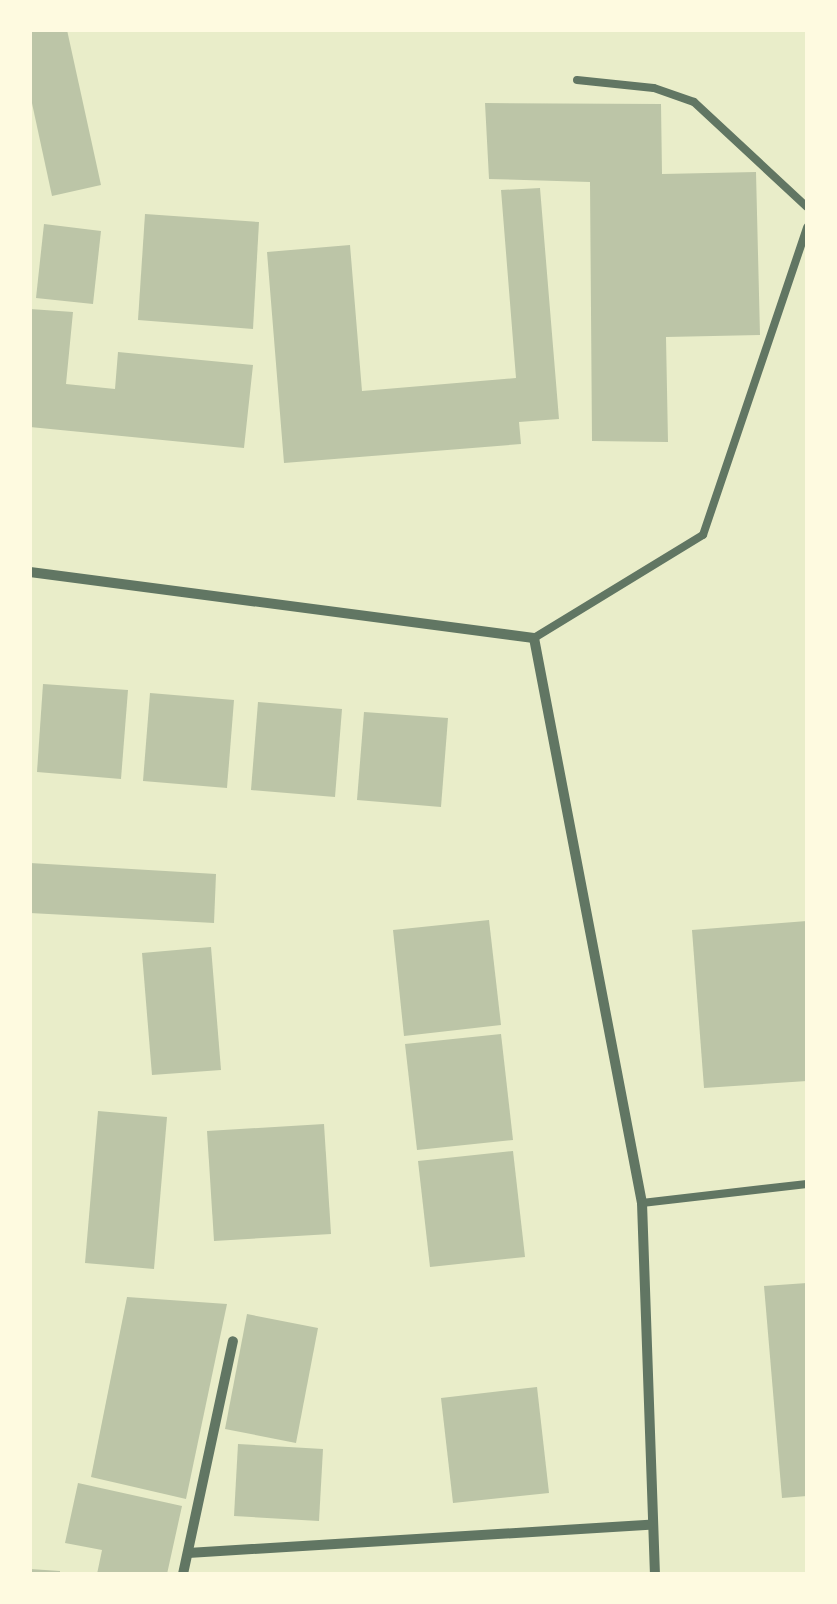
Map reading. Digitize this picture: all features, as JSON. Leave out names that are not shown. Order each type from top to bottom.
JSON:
[{"type":"street","points":[[30,572],[534,638],[642,1203],[649,1525],[655,1574]]},
{"type":"street","points":[[183,1574],[233,1341]]},
{"type":"street","points":[[188,1553],[649,1525]]},
{"type":"lane","points":[[577,80],[654,88],[694,102],[807,206]]},
{"type":"lane","points":[[534,638],[702,535],[807,228]]},
{"type":"lane","points":[[642,1203],[807,1184]]},
{"type":"building","points":[[30,30],[67,30],[101,185],[52,196],[30,94]]},
{"type":"building","points":[[485,103],[661,104],[662,174],[756,172],[760,335],[666,337],[668,442],[592,441],[590,182],[489,179]]},
{"type":"building","points":[[540,188],[559,419],[519,422],[521,444],[284,463],[267,252],[350,245],[362,391],[516,378],[501,190]]},
{"type":"building","points":[[145,214],[259,222],[253,329],[138,320]]},
{"type":"building","points":[[44,224],[101,231],[93,304],[36,298]]},
{"type":"building","points":[[30,309],[73,312],[66,384],[115,389],[118,352],[253,365],[244,448],[30,427]]},
{"type":"building","points":[[43,684],[128,690],[121,779],[37,772]]},
{"type":"building","points":[[150,693],[234,700],[227,788],[143,781]]},
{"type":"building","points":[[258,702],[342,709],[335,797],[251,790]]},
{"type":"building","points":[[364,712],[448,718],[441,807],[357,800]]},
{"type":"building","points":[[30,863],[216,874],[214,923],[30,913]]},
{"type":"building","points":[[489,920],[501,1025],[404,1036],[393,930]]},
{"type":"building","points":[[807,921],[807,1081],[704,1088],[692,930]]},
{"type":"building","points":[[211,947],[221,1070],[152,1075],[142,953]]},
{"type":"building","points":[[501,1034],[513,1140],[417,1150],[405,1044]]},
{"type":"building","points":[[98,1111],[167,1117],[154,1269],[85,1263]]},
{"type":"building","points":[[324,1124],[331,1234],[214,1241],[207,1131]]},
{"type":"building","points":[[513,1151],[525,1257],[430,1267],[418,1161]]},
{"type":"building","points":[[807,1283],[807,1496],[782,1498],[764,1286]]},
{"type":"building","points":[[127,1297],[227,1304],[186,1499],[91,1477]]},
{"type":"building","points":[[247,1314],[318,1328],[296,1443],[225,1429]]},
{"type":"building","points":[[537,1387],[549,1493],[453,1503],[441,1398]]},
{"type":"building","points":[[238,1444],[323,1449],[319,1521],[234,1516]]},
{"type":"building","points":[[78,1483],[182,1506],[167,1574],[97,1574],[102,1550],[65,1543]]},
{"type":"building","points":[[30,1569],[60,1571],[60,1574],[30,1574]]}]
